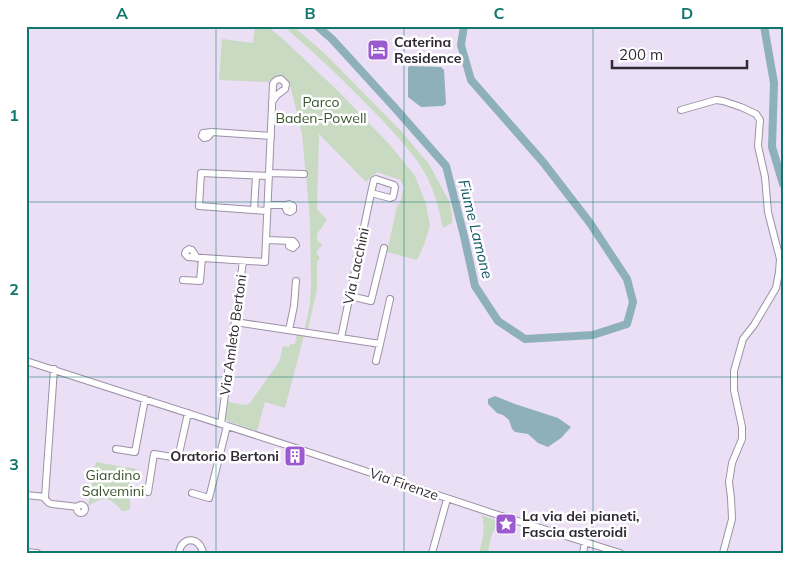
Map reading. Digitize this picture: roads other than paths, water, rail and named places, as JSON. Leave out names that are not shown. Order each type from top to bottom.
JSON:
[{"type":"street","name":"Via Amleto Bertoni","points":[[192,493],[209,498],[224,425],[243,260],[265,262],[272,92],[274,81],[281,79],[286,86],[285,89],[272,102]]},
{"type":"street","points":[[681,110],[716,100],[723,100],[756,114],[760,120],[758,146],[765,177],[768,212],[780,259],[776,288],[754,325],[743,339],[734,371],[734,390],[742,427],[742,439],[732,463],[729,482],[732,498],[732,519],[723,553]]},
{"type":"street","points":[[212,132],[271,136]]},
{"type":"street","points":[[286,205],[254,210],[199,206],[201,172],[256,176],[304,174]]},
{"type":"street","points":[[254,210],[256,176]]},
{"type":"street","name":"Via Lacchini","points":[[342,338],[371,193]]},
{"type":"street","points":[[266,240],[291,242]]},
{"type":"street","points":[[350,296],[372,301],[384,248]]},
{"type":"street","points":[[183,280],[200,282],[200,258],[243,260]]},
{"type":"street","points":[[289,330],[294,306],[296,281]]},
{"type":"street","points":[[376,361],[390,299]]},
{"type":"street","points":[[235,322],[380,344]]},
{"type":"street","name":"Via Firenze","points":[[26,361],[364,470],[447,499],[620,553]]},
{"type":"street","points":[[54,369],[45,497],[49,503],[78,507]]},
{"type":"street","points":[[116,449],[135,452],[145,399]]},
{"type":"street","points":[[148,492],[154,454],[178,458],[188,413]]},
{"type":"street","points":[[26,495],[45,497]]},
{"type":"street","points":[[432,553],[447,499]]},
{"type":"street","points":[[179,553],[182,544],[192,540],[201,546],[203,553]]},
{"type":"street","points":[[583,553],[585,542]]},
{"type":"street","points":[[26,552],[38,553]]},
{"type":"water","points":[[408,67],[441,67],[444,70],[446,104],[443,106],[421,107],[408,97]]},
{"type":"water","points":[[495,396],[558,418],[571,427],[561,438],[548,447],[538,443],[528,434],[515,432],[509,420],[497,413],[488,404],[488,399]]},
{"type":"waterway","name":"Fiume Lamone","points":[[317,26],[332,39],[446,166],[475,286],[498,321],[525,339],[593,335],[627,324],[633,302],[627,279],[590,223],[543,162],[471,80],[461,45],[464,26]]},
{"type":"waterway","name":"Fiume Lamone","points":[[764,26],[774,83],[772,147],[783,184]]},
{"type":"place","name":"Caterina Residence","points":[[378,50]]},
{"type":"place","name":"Oratorio Bertoni","points":[[295,456]]},
{"type":"place","name":"La via dei pianeti, Fascia asteroidi","points":[[506,524]]},
{"type":"park label","name":"Parco Baden-Powell","points":[[321,110]]},
{"type":"park label","name":"Giardino Salvemini","points":[[113,484]]}]
